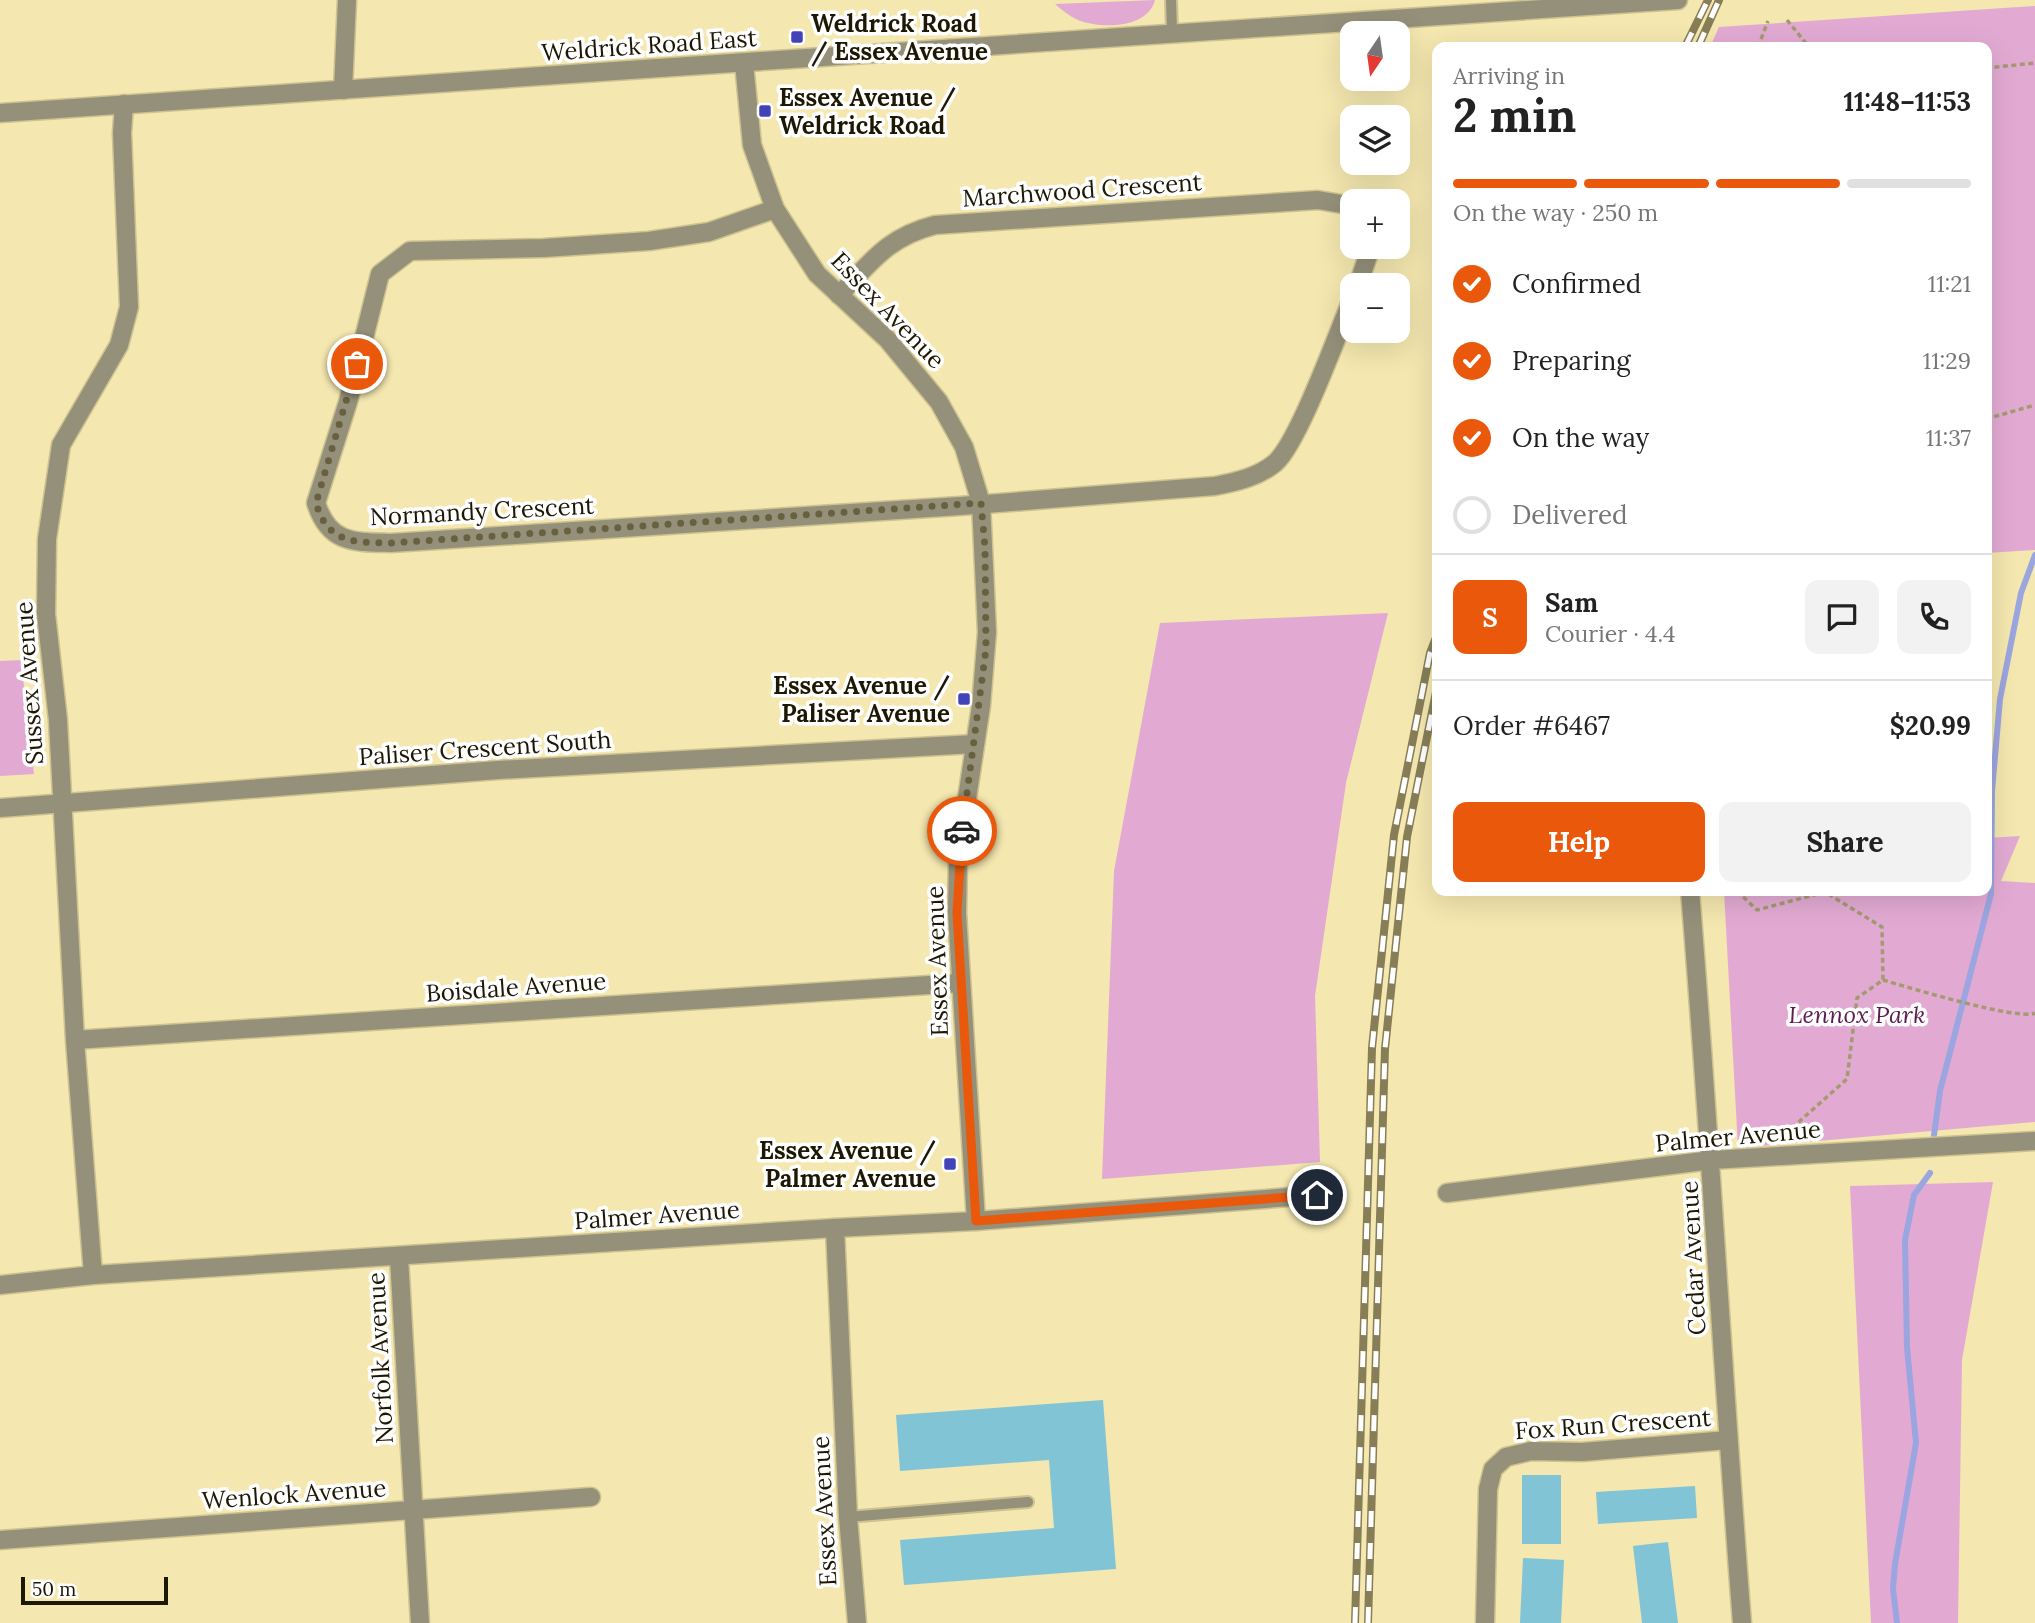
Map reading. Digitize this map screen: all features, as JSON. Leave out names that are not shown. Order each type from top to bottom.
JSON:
[{"type":"street","points":[[344,90],[347,0]]},
{"type":"street","name":"Weldrick Road East","points":[[0,113],[1678,0]]},
{"type":"street","name":"Essex Avenue","points":[[744,63],[752,145],[775,209],[817,274],[888,340],[939,402],[964,447],[981,503],[987,632],[975,744],[958,858],[960,983],[976,1221]]},
{"type":"street","name":"Sussex Avenue","points":[[93,1275],[75,1040],[58,720],[46,614],[47,539],[61,445],[120,345],[129,307],[121,133],[124,104]]},
{"type":"street","name":"Marchwood Crescent","points":[[839,295],[879,253],[906,233],[935,225],[1318,200],[1340,204]]},
{"type":"street","name":"Normandy Crescent","points":[[775,209],[709,232],[649,241],[518,249],[435,248],[410,251],[396,259],[380,274],[348,402],[316,503],[321,520],[332,535],[361,542],[391,543],[981,503]]},
{"type":"street","points":[[981,503],[1215,486],[1247,479],[1276,462],[1296,431],[1340,328]]},
{"type":"street","name":"Paliser Crescent South","points":[[0,808],[484,771],[975,744]]},
{"type":"street","name":"Cedar Avenue","points":[[1690,896],[1712,1160],[1728,1440],[1742,1623]]},
{"type":"street","name":"Boisdale Avenue","points":[[75,1040],[960,983]]},
{"type":"street","name":"Palmer Avenue","points":[[1447,1193],[1712,1160],[2035,1141]]},
{"type":"street","name":"Palmer Avenue","points":[[0,1284],[93,1275],[976,1221],[1317,1195]]},
{"type":"street","name":"Essex Avenue","points":[[835,1228],[848,1517],[856,1623]]},
{"type":"street","name":"Norfolk Avenue","points":[[399,1257],[420,1623]]},
{"type":"street","name":"Fox Run Crescent","points":[[1485,1623],[1488,1489],[1493,1469],[1506,1457],[1531,1451],[1582,1452],[1728,1440]]},
{"type":"street","name":"Wenlock Avenue","points":[[0,1540],[592,1497]]},
{"type":"lane","points":[[1171,0],[1172,32]]},
{"type":"lane","points":[[848,1517],[1028,1502]]},
{"type":"path","points":[[1787,20],[1804,42]]},
{"type":"path","points":[[1760,42],[1768,21]]},
{"type":"path","points":[[1992,67],[2035,63]]},
{"type":"path","points":[[1992,417],[2035,405]]},
{"type":"path","points":[[1742,896],[1757,910],[1810,896]]},
{"type":"path","points":[[1832,896],[1882,927],[1883,980]]},
{"type":"path","points":[[1776,1143],[1847,1079],[1857,998],[1883,980],[2029,1016],[2035,1013]]},
{"type":"green space","points":[[1155,0],[1151,10],[1143,17],[1110,25],[1078,20],[1055,4]]},
{"type":"green space","points":[[2035,6],[2035,550],[1992,553],[1992,42],[1712,42],[1719,27]]},
{"type":"green space","points":[[1388,613],[1346,783],[1315,996],[1320,1162],[1102,1179],[1114,871],[1160,623]]},
{"type":"green space","points":[[21,660],[34,774],[0,776],[0,661]]},
{"type":"green space","name":"Lennox Park","points":[[2020,836],[2001,881],[2035,883],[2035,1122],[1738,1148],[1724,896],[1992,896],[1992,838]]},
{"type":"green space","points":[[1993,1182],[1962,1360],[1958,1623],[1871,1623],[1850,1186]]},
{"type":"building","points":[[1103,1400],[1116,1569],[904,1585],[900,1540],[1054,1528],[1049,1460],[900,1471],[896,1415]]},
{"type":"building","points":[[1522,1475],[1561,1475],[1561,1544],[1522,1544]]},
{"type":"building","points":[[1695,1486],[1697,1518],[1598,1524],[1596,1492]]},
{"type":"building","points":[[1668,1542],[1678,1623],[1642,1623],[1633,1546]]},
{"type":"building","points":[[1523,1558],[1564,1560],[1561,1623],[1520,1623]]},
{"type":"waterway","points":[[1992,791],[2000,699],[2021,593],[2035,555]]},
{"type":"waterway","points":[[1934,1135],[1940,1091],[1990,896]]},
{"type":"waterway","points":[[1897,1623],[1893,1589],[1895,1564],[1916,1443],[1907,1347],[1905,1240],[1914,1195],[1930,1173]]},
{"type":"railway","points":[[1687,42],[1708,0]]},
{"type":"railway","points":[[1700,42],[1719,0]]},
{"type":"railway","points":[[1355,1623],[1372,1048],[1394,835],[1432,648]]},
{"type":"railway","points":[[1368,1623],[1385,1049],[1407,837],[1432,712]]},
{"type":"way so far","points":[[357,364],[348,402],[316,503],[321,520],[332,535],[361,542],[391,543],[981,503],[987,632],[981,706],[962,831]]},
{"type":"place","name":"Weldrick Road / Essex Avenue","points":[[797,37]]},
{"type":"place","name":"Essex Avenue / Weldrick Road","points":[[765,111]]},
{"type":"place","name":"Essex Avenue / Paliser Avenue","points":[[964,699]]},
{"type":"place","name":"Essex Avenue / Palmer Avenue","points":[[950,1164]]},
{"type":"route","points":[[962,831],[958,858],[957,913],[976,1221],[1317,1195]]}]
